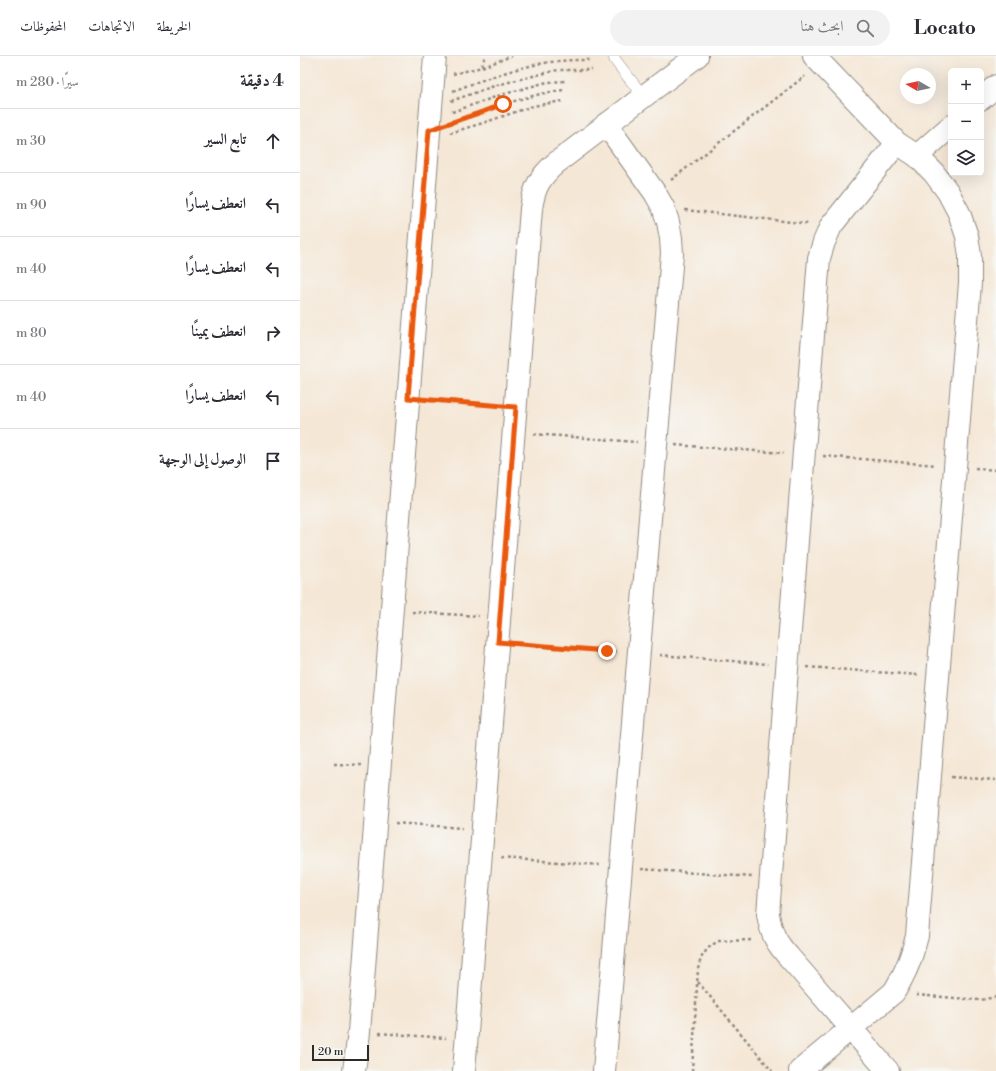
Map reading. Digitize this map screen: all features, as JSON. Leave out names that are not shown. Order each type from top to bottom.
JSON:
[{"type":"street","points":[[354,1071],[359,1032],[435,56]]},
{"type":"street","points":[[464,1071],[533,195],[538,183],[546,172],[606,124],[696,56]]},
{"type":"street","points":[[800,1071],[894,992],[904,975],[912,956],[917,936],[970,283],[970,256],[967,236],[959,213],[948,192],[934,173],[917,156],[897,143],[817,60]]},
{"type":"street","points":[[984,96],[996,86]]},
{"type":"street","points":[[604,1071],[672,254],[668,222],[659,200],[606,124]]},
{"type":"street","points":[[917,156],[948,129]]},
{"type":"street","points":[[888,1071],[781,948],[770,927],[768,914],[819,258],[831,226],[897,143]]},
{"type":"lane","points":[[614,56],[615,60],[643,96]]},
{"type":"path","points":[[482,67],[485,56]]},
{"type":"path","points":[[430,112],[482,67],[512,56]]},
{"type":"path","points":[[430,112],[497,75],[529,66],[559,61],[590,60]]},
{"type":"path","points":[[659,200],[817,60]]},
{"type":"path","points":[[430,112],[497,85],[545,72],[558,70],[592,70]]},
{"type":"path","points":[[430,112],[547,82],[566,82]]},
{"type":"path","points":[[430,112],[482,112],[503,104],[549,92],[564,90]]},
{"type":"path","points":[[430,112],[483,124],[533,106],[563,101]]},
{"type":"path","points":[[659,200],[831,226]]},
{"type":"path","points":[[408,398],[516,407]]},
{"type":"path","points":[[514,432],[996,470]]},
{"type":"path","points":[[391,610],[499,618]]},
{"type":"path","points":[[498,642],[938,677]]},
{"type":"path","points":[[334,764],[379,766]]},
{"type":"path","points":[[930,776],[996,780]]},
{"type":"path","points":[[375,821],[483,830]]},
{"type":"path","points":[[692,1071],[698,969],[701,958],[708,948],[718,941],[775,939]]},
{"type":"path","points":[[698,981],[772,1071]]},
{"type":"path","points":[[894,992],[980,1000],[996,998]]},
{"type":"path","points":[[359,1032],[467,1039]]},
{"type":"route","points":[[503,104],[429,130],[408,398],[516,407],[498,642],[607,651]]}]
